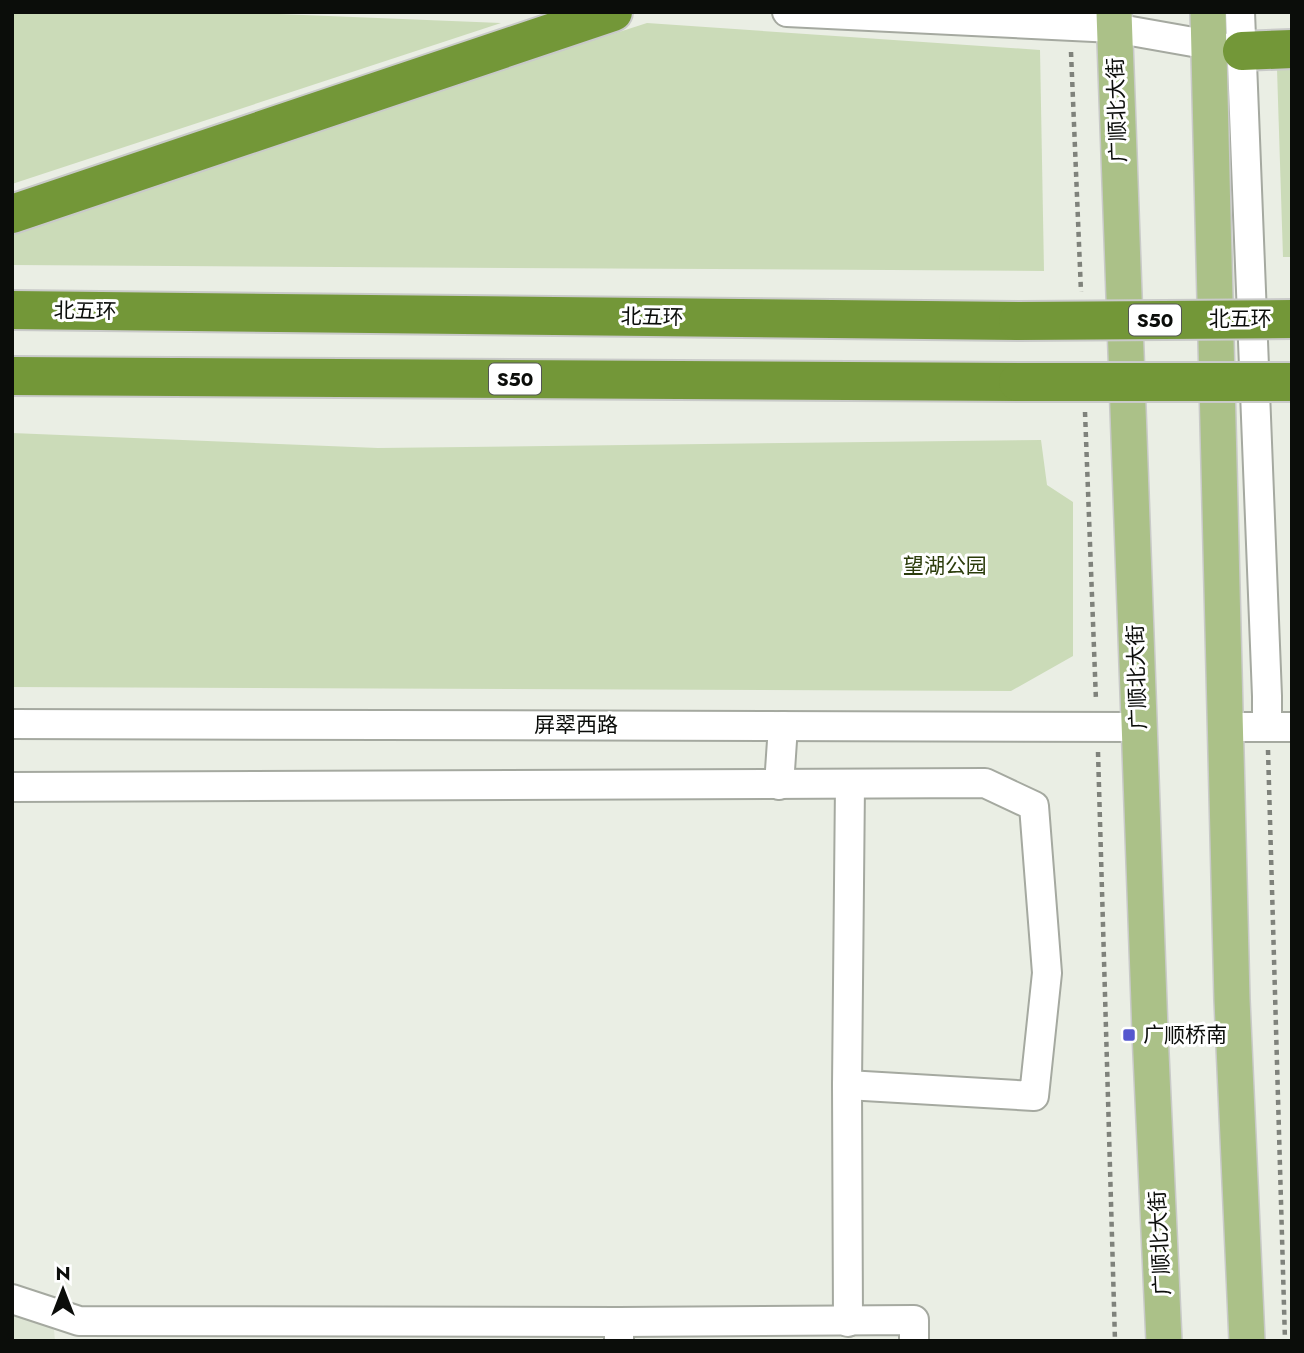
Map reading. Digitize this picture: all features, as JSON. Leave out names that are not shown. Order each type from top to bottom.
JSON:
[{"type":"highway","points":[[12,214],[613,12]]},
{"type":"highway","points":[[1220,36],[1292,49]]},
{"type":"highway","name":"北五环","points":[[12,310],[1018,321],[1292,319]]},
{"type":"highway","name":"S50","points":[[12,376],[1292,382]]},
{"type":"main road","name":"广顺北大街","points":[[1114,20],[1150,1032],[1164,1341]]},
{"type":"main road","points":[[1220,36],[1226,727],[1232,1000],[1247,1341]]},
{"type":"street","points":[[787,12],[1114,20],[1220,36]]},
{"type":"street","points":[[1226,727],[1279,727],[1220,36],[1240,12]]},
{"type":"street","name":"屏翠西路","points":[[12,724],[1139,727]]},
{"type":"street","points":[[779,785],[783,726]]},
{"type":"street","points":[[12,788],[985,783],[1034,806],[1047,973],[1034,1096],[847,1085]]},
{"type":"street","points":[[848,1322],[850,784]]},
{"type":"street","points":[[12,1299],[79,1331],[619,1331],[914,1320],[914,1341]]},
{"type":"path","points":[[1070,20],[1081,295]]},
{"type":"path","points":[[1085,405],[1115,1341]]},
{"type":"path","points":[[1279,727],[1285,1341]]},
{"type":"shaded area","points":[[12,1311],[29,1315],[54,1330],[55,1341],[12,1341]]},
{"type":"green space","points":[[12,12],[232,12],[501,23],[12,184]]},
{"type":"green space","points":[[647,23],[1040,50],[1044,271],[12,265],[12,227]]},
{"type":"green space","points":[[1292,68],[1292,257],[1283,257],[1277,69]]},
{"type":"green space","name":"望湖公园","points":[[12,433],[378,448],[1041,440],[1047,485],[1073,502],[1073,656],[1011,691],[12,687]]},
{"type":"place","name":"广顺桥南","points":[[1129,1035]]}]
